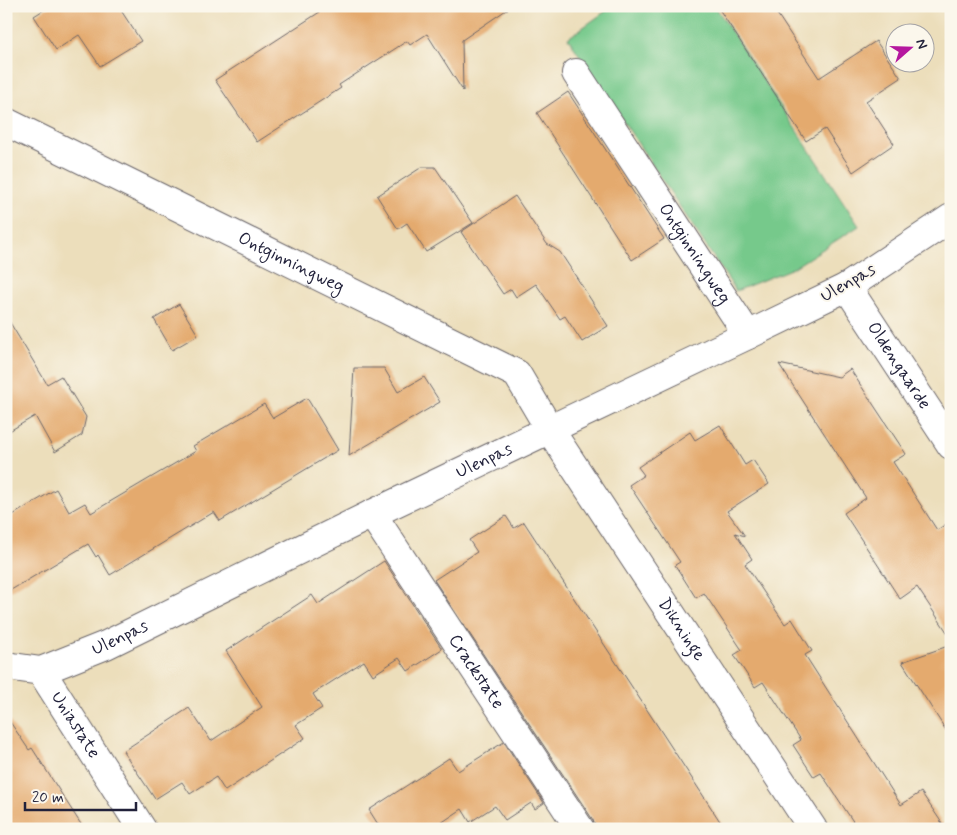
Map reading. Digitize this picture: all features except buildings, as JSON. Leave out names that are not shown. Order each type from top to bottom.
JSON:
[{"type":"street","name":"Ontginningweg","points":[[576,73],[748,335]]},
{"type":"street","name":"Ontginningweg","points":[[6,122],[517,374],[550,430]]},
{"type":"street","name":"Ulenpas","points":[[6,666],[41,671],[106,645],[372,514],[847,286],[951,218]]},
{"type":"street","name":"Oldengaarde","points":[[847,286],[951,445]]},
{"type":"street","name":"Dikninge","points":[[550,430],[813,829]]},
{"type":"street","name":"Crackstate","points":[[372,514],[580,829]]},
{"type":"street","name":"Uniastate","points":[[41,671],[142,829]]},
{"type":"green space","points":[[613,6],[715,6],[859,226],[793,268],[736,291],[568,38]]}]
